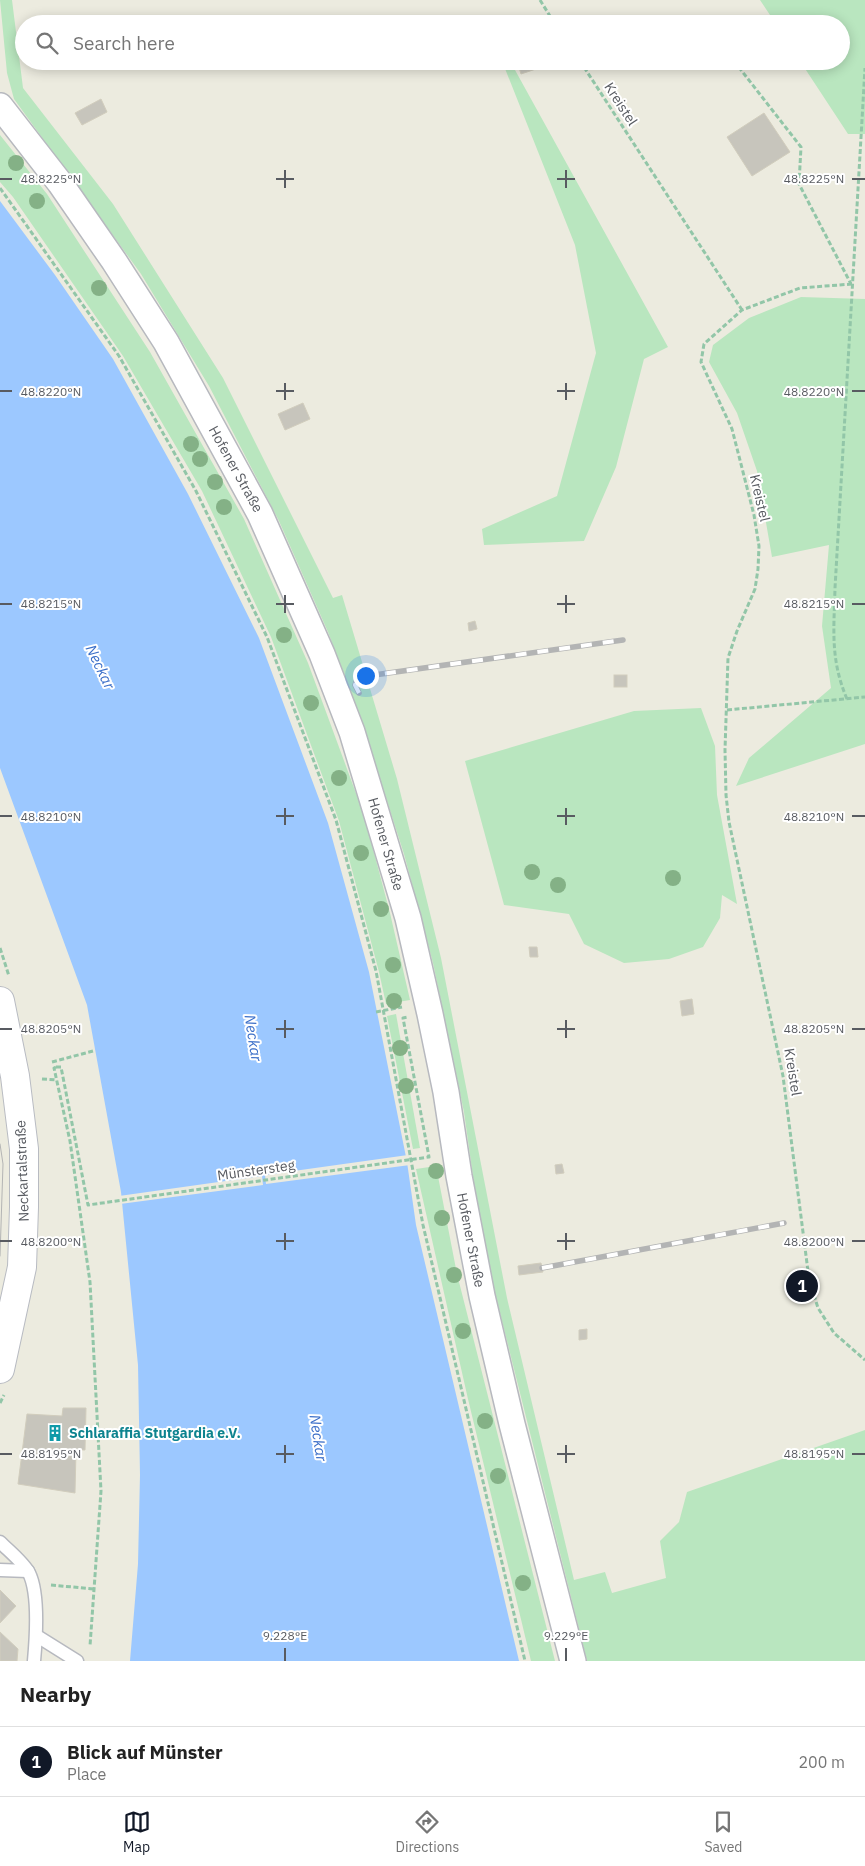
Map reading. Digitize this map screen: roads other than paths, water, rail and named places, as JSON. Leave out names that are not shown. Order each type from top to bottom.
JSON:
[{"type":"main road","name":"Neckartalstraße","points":[[0,1370],[22,1267],[24,1207],[24,1149],[4,989]]},
{"type":"street","name":"Hofener Straße","points":[[0,106],[60,183],[114,261],[166,342],[260,514],[322,654],[352,732],[408,918],[446,1092],[459,1176],[482,1296],[512,1424],[574,1661]]},
{"type":"lane","points":[[0,1542],[30,1577],[36,1636],[34,1661]]},
{"type":"lane","points":[[0,1570],[30,1577]]},
{"type":"lane","points":[[36,1636],[77,1661]]},
{"type":"water","name":"Neckar","points":[[0,201],[55,275],[113,359],[188,494],[259,638],[328,823],[369,972],[407,1162],[416,1225],[519,1661],[130,1661],[138,1564],[140,1475],[138,1365],[121,1192],[87,1005],[0,768]]},
{"type":"tram line","points":[[0,1144],[3,1164],[0,1256]]},
{"type":"railway","points":[[359,693],[355,685],[360,677],[623,640]]},
{"type":"railway","points":[[542,1268],[784,1223]]},
{"type":"place","name":"Blick auf Münster","points":[[802,1286]]},
{"type":"place","name":"Schlaraffia Stutgardia e.V.","points":[[55,1433]]}]
